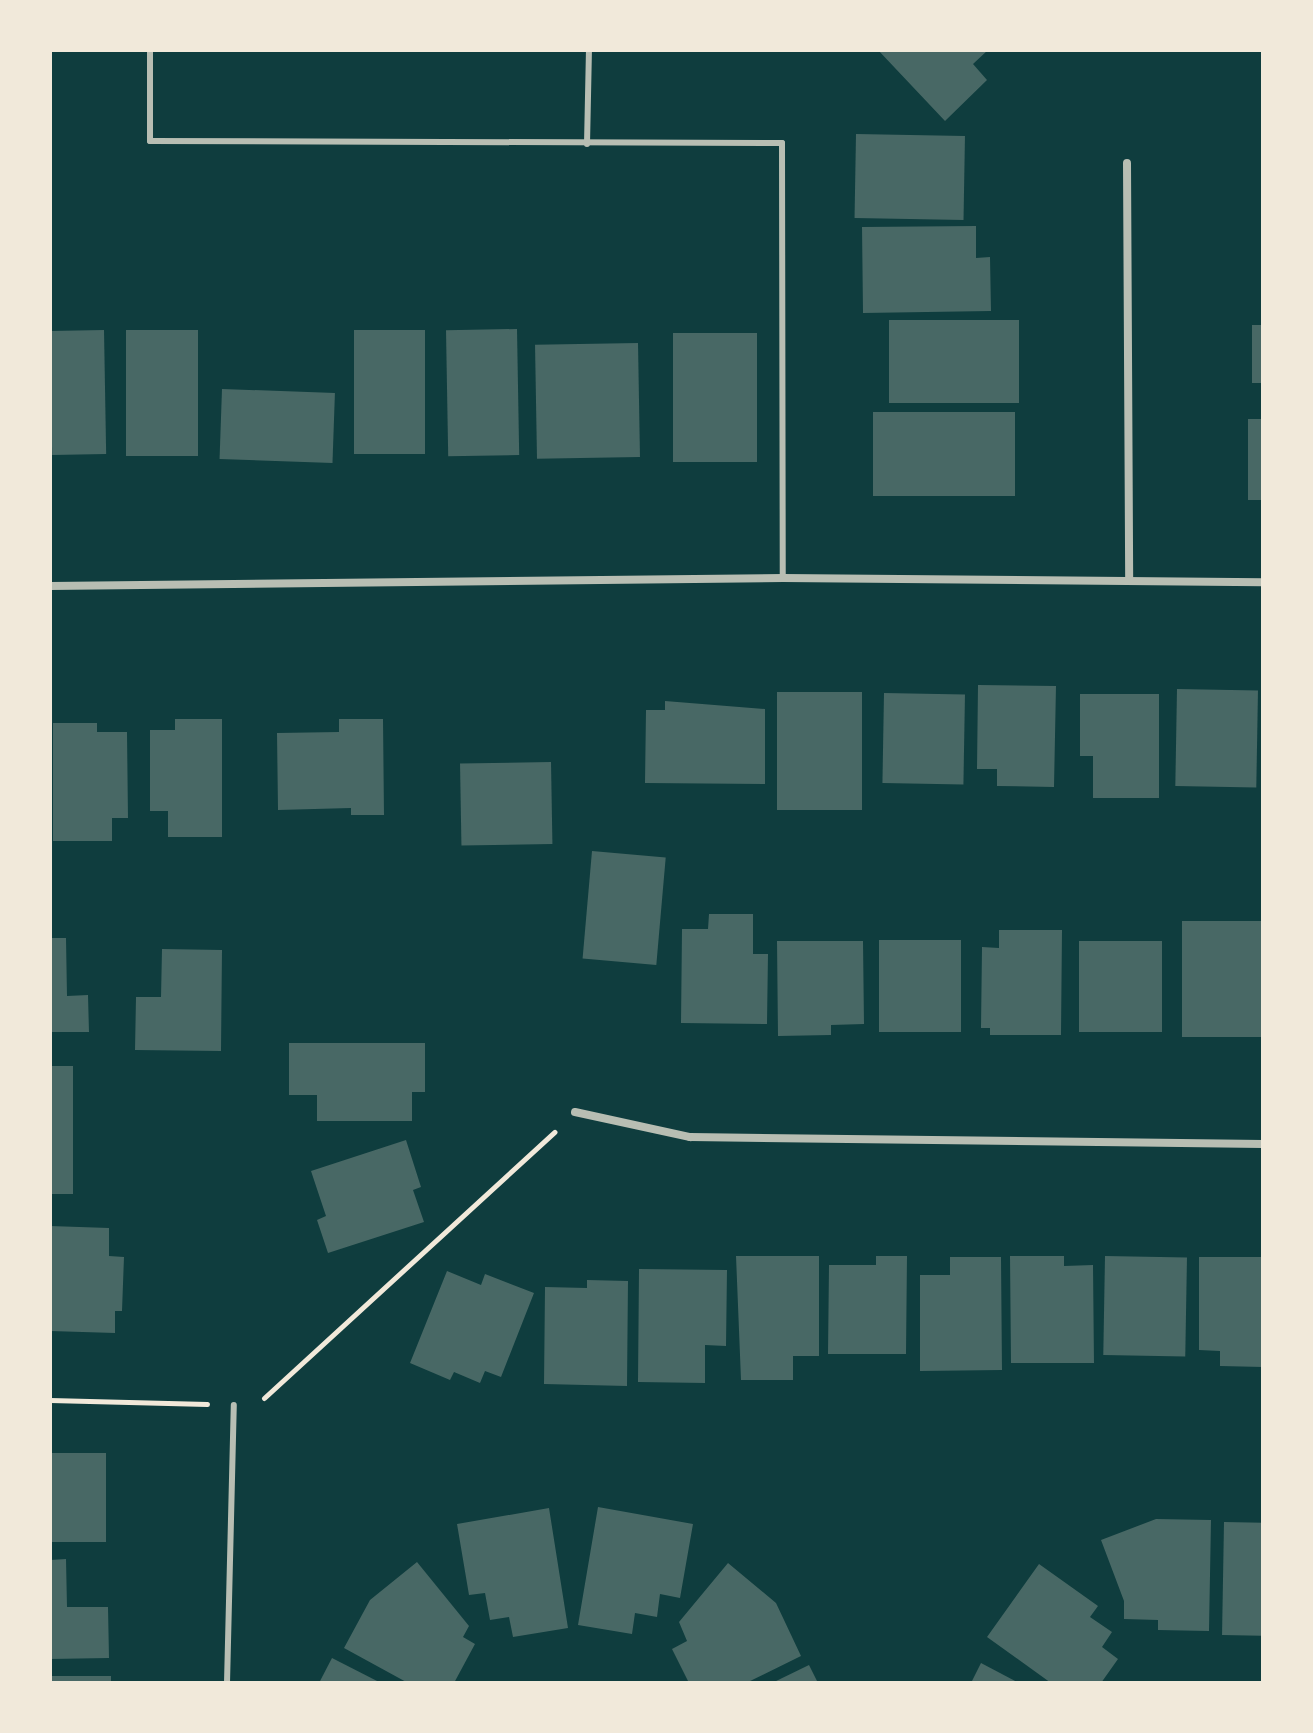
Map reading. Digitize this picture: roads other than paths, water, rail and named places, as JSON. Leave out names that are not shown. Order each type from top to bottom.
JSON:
[{"type":"street","points":[[1127,163],[1129,581]]},
{"type":"street","points":[[50,586],[783,578],[1263,582]]},
{"type":"street","points":[[575,1112],[690,1137],[1263,1144]]},
{"type":"lane","points":[[150,50],[150,141],[782,143],[783,578]]},
{"type":"lane","points":[[587,144],[589,50]]},
{"type":"lane","points":[[227,1683],[234,1405]]}]
